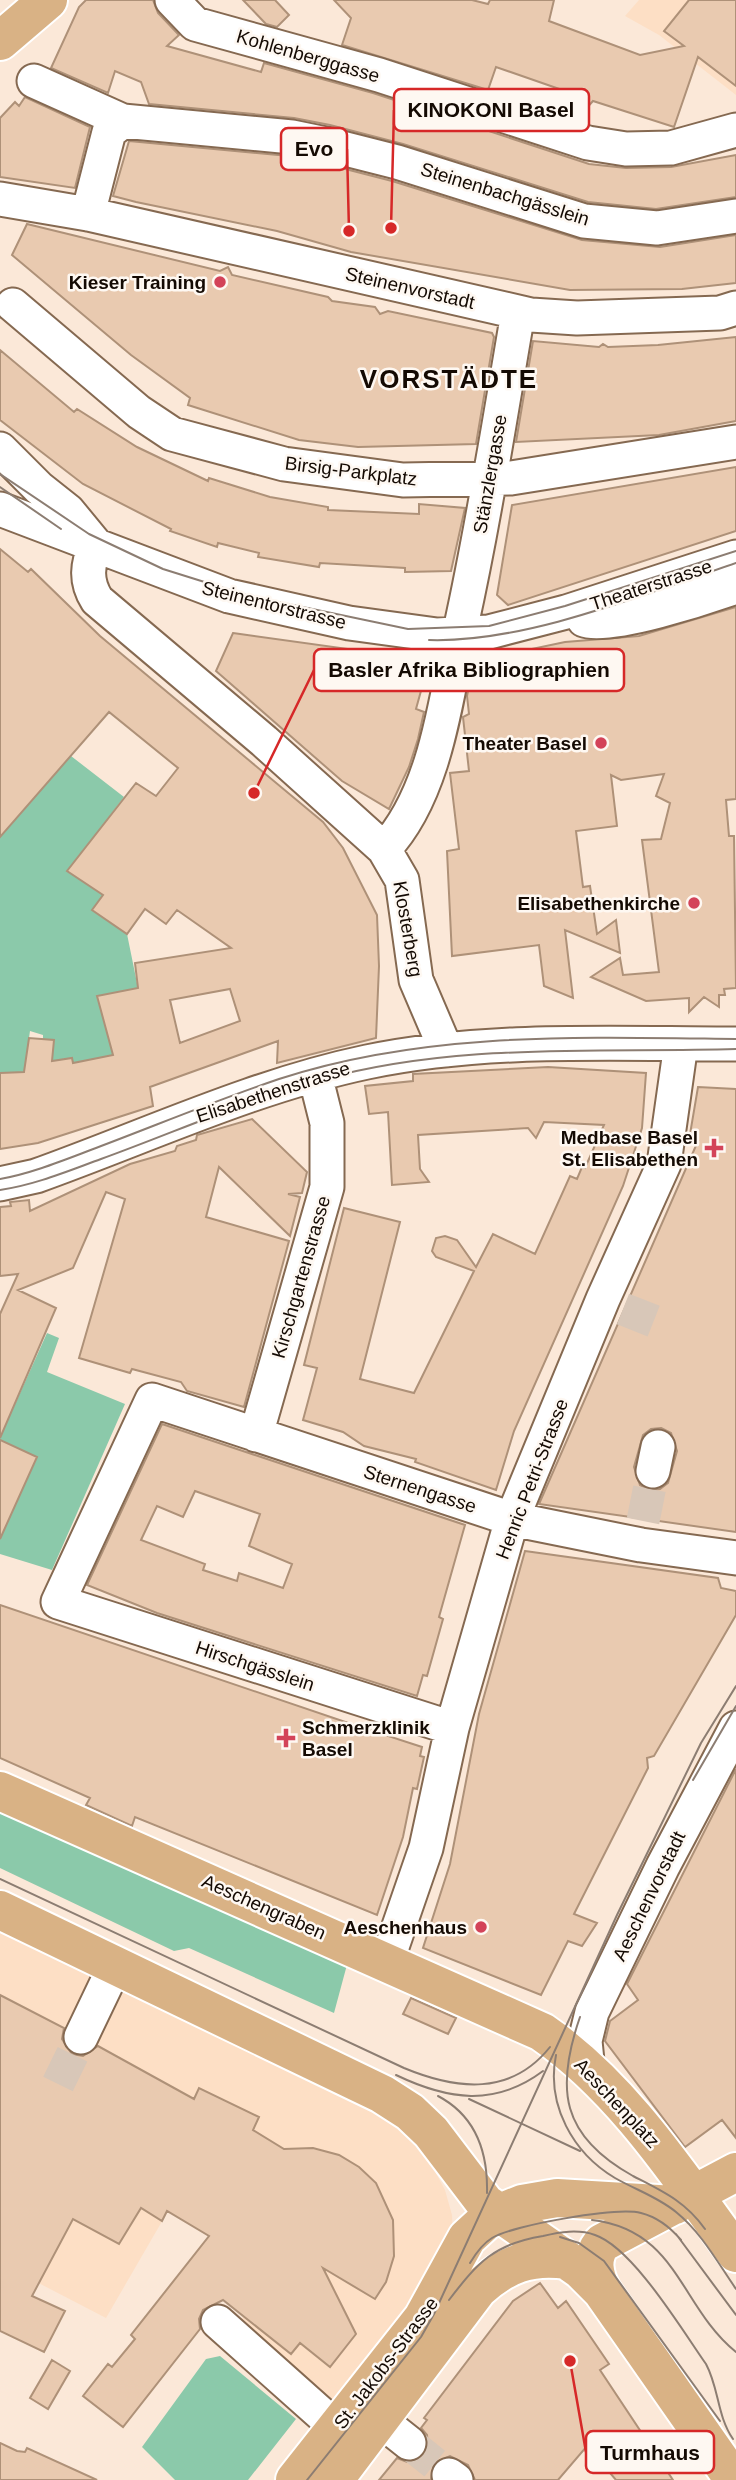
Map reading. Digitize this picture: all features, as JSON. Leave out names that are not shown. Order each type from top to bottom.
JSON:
[{"type":"main road","points":[[0,41],[48,0]]},
{"type":"main road","name":"Aeschengraben","points":[[0,1791],[528,2024]]},
{"type":"main road","points":[[0,1910],[382,2094],[410,2112],[446,2150],[474,2192],[498,2213],[567,2260],[602,2291],[732,2473]]},
{"type":"main road","name":"Aeschenplatz","points":[[528,2024],[564,2048],[653,2140],[682,2191],[736,2253]]},
{"type":"main road","points":[[602,2291],[594,2266],[596,2253],[602,2243],[682,2191],[736,2151]]},
{"type":"main road","points":[[498,2213],[522,2204],[557,2198],[682,2191],[736,2172]]},
{"type":"main road","name":"St. Jakobs-Strasse","points":[[295,2480],[432,2305],[467,2238],[481,2224],[498,2213]]},
{"type":"main road","name":"St. Jakobs-Strasse","points":[[334,2480],[394,2431],[467,2302],[490,2278],[523,2260],[541,2257],[567,2260]]},
{"type":"street","name":"Kohlenberggasse","points":[[172,0],[195,24],[379,75],[588,143],[626,149],[671,148],[736,131]]},
{"type":"street","name":"Steinenbachgässlein","points":[[34,81],[123,121],[292,137],[326,144],[397,162],[584,221],[657,228],[736,216]]},
{"type":"street","points":[[88,214],[109,132],[123,121]]},
{"type":"street","name":"Steinenvorstadt","points":[[0,199],[88,214],[518,313],[577,318],[720,313],[736,308]]},
{"type":"street","name":"Birsig-Parkplatz","points":[[13,305],[139,412],[172,433],[284,464],[403,480],[489,479],[536,475],[736,442]]},
{"type":"street","name":"Stänzlergasse","points":[[460,634],[518,313]]},
{"type":"street","name":"Steinentorstrasse","points":[[0,449],[39,488],[74,516],[96,545]]},
{"type":"street","points":[[0,481],[96,545]]},
{"type":"street","name":"Steinentorstrasse","points":[[0,509],[27,522],[96,545],[143,566],[229,596],[405,633],[460,634]]},
{"type":"street","name":"Klosterberg","points":[[96,545],[88,573],[89,583],[97,600],[264,741],[384,849],[402,880],[415,980],[446,1050]]},
{"type":"street","name":"Theaterstrasse","points":[[460,634],[489,632],[566,612],[736,557]]},
{"type":"street","name":"Theaterstrasse","points":[[566,612],[594,624],[680,605],[736,587]]},
{"type":"street","points":[[384,849],[405,825],[434,754],[460,634]]},
{"type":"street","name":"Elisabethenstrasse","points":[[0,1184],[36,1175],[315,1075],[397,1056],[446,1050],[559,1044],[736,1044]]},
{"type":"street","name":"Elisabethenstrasse","points":[[681,1044],[736,1052]]},
{"type":"street","name":"Henric Petri-Strasse","points":[[387,1961],[426,1848],[452,1728],[512,1520],[613,1304],[664,1164],[681,1044]]},
{"type":"street","name":"Kirschgartenstrasse","points":[[256,1435],[327,1187],[327,1123],[315,1075]]},
{"type":"street","name":"Sternengasse","points":[[58,1602],[152,1400],[512,1520],[642,1533],[736,1558]]},
{"type":"street","name":"Hirschgässlein","points":[[58,1602],[452,1728]]},
{"type":"street","name":"Aeschenvorstadt","points":[[588,2071],[585,2042],[592,2012],[680,1832],[736,1728]]},
{"type":"street","points":[[81,2037],[115,1966]]},
{"type":"street","points":[[218,2322],[337,2428]]},
{"type":"shaded area","points":[[639,0],[736,0],[736,95],[659,35],[625,16]]},
{"type":"shaded area","points":[[0,1927],[362,2102],[398,2127],[425,2153],[445,2190],[452,2215],[453,2237],[336,2418],[236,2327],[273,2275],[168,2211],[106,2318],[0,2263]]},
{"type":"green space","points":[[71,756],[124,797],[68,871],[103,895],[93,910],[127,934],[138,988],[98,997],[113,1055],[73,1063],[72,1058],[63,1059],[63,1062],[52,1061],[54,1040],[43,1039],[43,1035],[30,1031],[20,1099],[0,1101],[0,837]]},
{"type":"green space","points":[[47,1333],[59,1338],[47,1372],[125,1404],[52,1570],[0,1554],[0,1516],[9,1519],[37,1458],[0,1440],[0,1406],[12,1411]]},
{"type":"green space","points":[[0,1803],[348,1961],[334,2013],[189,1948],[174,1951],[0,1868]]},
{"type":"green space","points":[[220,2356],[296,2419],[248,2480],[175,2480],[142,2447],[206,2359]]},
{"type":"building","points":[[86,0],[153,0],[158,13],[179,35],[167,46],[261,72],[264,63],[373,93],[589,164],[626,168],[671,167],[736,155],[736,197],[656,209],[588,202],[403,144],[330,125],[294,118],[149,104],[141,82],[115,71],[108,93],[51,68],[79,7]]},
{"type":"building","points":[[243,0],[275,0],[289,15],[277,27],[266,24]]},
{"type":"building","points":[[334,0],[472,0],[488,4],[490,0],[554,0],[549,21],[640,55],[684,46],[664,31],[689,0],[736,0],[736,86],[698,57],[674,127],[593,101],[583,112],[568,106],[568,92],[496,67],[488,90],[342,45],[351,18]]},
{"type":"building","points":[[25,97],[90,127],[75,188],[0,177],[0,118],[15,102],[19,106]]},
{"type":"building","points":[[129,141],[289,156],[322,163],[392,181],[582,240],[660,247],[736,235],[736,283],[682,289],[570,290],[351,252],[277,231],[136,202],[113,196]]},
{"type":"building","points":[[27,224],[220,271],[228,267],[232,275],[328,297],[332,301],[375,307],[380,314],[388,311],[492,333],[494,337],[476,444],[358,447],[299,440],[188,405],[190,398],[131,355],[12,255]]},
{"type":"building","points":[[736,337],[736,421],[659,435],[516,442],[533,341],[599,347],[603,344],[608,347]]},
{"type":"building","points":[[0,350],[74,412],[77,409],[137,447],[208,481],[209,478],[270,497],[328,507],[328,510],[419,514],[419,504],[465,508],[451,571],[405,572],[405,568],[320,563],[319,567],[258,557],[259,553],[218,543],[217,547],[170,531],[171,529],[83,484],[0,420]]},
{"type":"building","points":[[736,467],[736,531],[508,605],[497,595],[512,505]]},
{"type":"building","points":[[0,549],[28,572],[31,569],[100,636],[323,822],[343,848],[377,915],[379,966],[376,1038],[277,1063],[278,1041],[150,1087],[153,1106],[38,1143],[0,1149],[0,1073],[24,1072],[29,1038],[54,1040],[52,1061],[72,1058],[73,1063],[113,1055],[97,996],[138,988],[135,963],[231,948],[177,910],[166,924],[145,909],[127,934],[92,910],[103,895],[67,871],[136,783],[156,796],[178,768],[109,712],[0,837]],"holes":[[[230,989],[240,1021],[180,1043],[170,1000]]]},
{"type":"building","name":"Theater Basel","points":[[736,607],[736,799],[726,800],[729,836],[734,836],[736,988],[724,989],[725,995],[719,995],[719,1007],[704,997],[689,1012],[689,998],[646,1001],[591,977],[620,958],[623,975],[659,972],[642,840],[661,839],[670,803],[656,796],[664,774],[621,780],[611,775],[617,826],[576,831],[583,887],[590,886],[597,934],[616,920],[620,953],[565,930],[573,998],[544,986],[539,945],[452,956],[447,851],[459,849],[450,773],[469,771],[463,717],[469,714],[467,696],[474,661],[565,642],[639,636]]},
{"type":"building","points":[[233,633],[377,653],[374,665],[424,680],[416,709],[424,712],[418,739],[409,767],[389,809],[342,781],[216,671]]},
{"type":"building","points":[[548,1067],[646,1073],[642,1128],[623,1186],[514,1431],[496,1490],[415,1462],[416,1459],[364,1446],[343,1432],[303,1420],[317,1368],[304,1365],[344,1208],[400,1222],[360,1379],[414,1393],[474,1271],[436,1257],[432,1251],[436,1238],[445,1236],[457,1240],[476,1267],[493,1234],[535,1254],[570,1176],[577,1179],[582,1167],[585,1168],[604,1125],[544,1122],[536,1138],[528,1128],[418,1135],[420,1169],[429,1182],[392,1185],[388,1112],[369,1114],[365,1086],[413,1081],[413,1074]]},
{"type":"building","points":[[698,1087],[736,1089],[736,1532],[539,1504],[698,1141],[689,1140]],"holes":[[[661,1428],[671,1433],[677,1451],[668,1483],[660,1489],[650,1490],[640,1485],[634,1467],[643,1435],[651,1429]]]},
{"type":"building","points":[[252,1119],[307,1172],[302,1193],[288,1194],[300,1197],[290,1236],[219,1167],[206,1217],[289,1241],[244,1407],[187,1391],[181,1382],[132,1369],[130,1373],[79,1358],[125,1199],[106,1192],[73,1268],[18,1290],[56,1308],[0,1438],[0,1314],[18,1274],[0,1276],[0,1207],[11,1206],[10,1202],[29,1200],[30,1211],[130,1164],[175,1151],[177,1146],[196,1140],[197,1135]]},
{"type":"building","points":[[162,1424],[465,1525],[439,1617],[443,1619],[427,1676],[423,1675],[417,1696],[157,1613],[87,1585]],"holes":[[[195,1491],[260,1514],[249,1546],[292,1564],[283,1588],[239,1573],[237,1581],[203,1570],[205,1564],[141,1540],[157,1506],[183,1517]]]},
{"type":"building","points":[[0,1440],[37,1457],[0,1539]]},
{"type":"building","points":[[525,1551],[718,1578],[721,1588],[736,1591],[736,1615],[654,1756],[647,1758],[648,1768],[574,1914],[597,1923],[582,1946],[568,1941],[541,1995],[423,1948],[450,1864],[479,1714]]},
{"type":"building","points":[[0,1605],[369,1730],[390,1732],[388,1736],[422,1747],[420,1756],[424,1757],[417,1789],[413,1788],[403,1837],[377,1915],[135,1817],[132,1826],[86,1805],[90,1798],[0,1758]]},
{"type":"building","points":[[736,1769],[736,2138],[722,2120],[685,2147],[605,2041],[610,2021],[638,2000],[627,1984]]},
{"type":"building","points":[[0,1995],[64,2028],[62,2039],[72,2054],[83,2056],[98,2046],[194,2099],[199,2088],[259,2117],[253,2130],[284,2149],[313,2148],[339,2155],[359,2167],[376,2183],[393,2220],[394,2256],[386,2282],[375,2299],[323,2268],[356,2334],[330,2367],[300,2343],[291,2354],[223,2300],[203,2310],[199,2319],[200,2329],[123,2427],[83,2396],[108,2364],[112,2367],[135,2339],[131,2335],[209,2236],[167,2211],[162,2221],[141,2208],[119,2244],[73,2219],[32,2296],[65,2311],[44,2352],[0,2331]]},
{"type":"building","points":[[411,1998],[456,2018],[448,2034],[403,2014]]},
{"type":"building","points":[[540,2283],[558,2308],[566,2301],[609,2364],[600,2370],[673,2480],[616,2480],[587,2446],[558,2480],[475,2480],[468,2465],[450,2456],[434,2463],[431,2480],[379,2480],[397,2458],[407,2462],[424,2455],[428,2445],[427,2435],[421,2428],[427,2420],[424,2418],[513,2301]]},
{"type":"building","points":[[52,2360],[70,2371],[48,2409],[30,2398]]},
{"type":"building","points":[[0,2443],[17,2451],[25,2452],[27,2448],[97,2480],[0,2480]]},
{"type":"tunnel","points":[[623,1309],[661,1324]]},
{"type":"tunnel","points":[[643,1521],[653,1471]]},
{"type":"tunnel","points":[[58,2084],[81,2037]]},
{"type":"tunnel","points":[[409,2443],[449,2475]]},
{"type":"tram line","points":[[0,474],[89,534],[163,569],[246,595],[408,629],[489,626],[565,606],[736,551]]},
{"type":"tram line","points":[[0,487],[61,529]]},
{"type":"tram line","points":[[429,640],[505,634],[545,625],[624,602],[736,563]]},
{"type":"tram line","points":[[0,1179],[60,1162],[279,1079],[335,1063],[391,1052],[505,1040],[736,1039]]},
{"type":"tram line","points":[[0,1190],[64,1173],[265,1097],[371,1068],[423,1060],[527,1052],[736,1049]]},
{"type":"tram line","points":[[307,2480],[421,2337],[434,2314],[617,1915],[701,1743],[736,1686]]},
{"type":"tram line","points":[[693,1780],[736,1706]]},
{"type":"tram line","points":[[0,1879],[424,2075],[463,2084],[501,2081],[535,2063],[550,2047]]},
{"type":"tram line","points":[[580,2017],[572,2043],[567,2088],[570,2108],[578,2127],[609,2161],[672,2198],[689,2211],[705,2229]]},
{"type":"tram line","points":[[556,2055],[555,2092],[559,2109],[575,2141],[600,2168],[662,2202],[685,2220],[709,2248],[736,2289]]},
{"type":"tram line","points":[[396,2075],[434,2090],[471,2096],[507,2090],[525,2083],[543,2071]]},
{"type":"tram line","points":[[438,2096],[462,2114],[477,2137],[485,2163],[487,2193]]},
{"type":"tram line","points":[[469,2099],[580,2151]]},
{"type":"tram line","points":[[470,2263],[485,2243],[503,2233],[588,2215],[641,2213],[663,2223],[681,2240]]},
{"type":"tram line","points":[[592,2220],[621,2227],[643,2239],[661,2254],[717,2334],[736,2352]]},
{"type":"tram line","points":[[449,2300],[479,2265],[512,2244],[562,2232],[595,2235],[610,2243],[640,2273],[706,2364],[724,2421],[733,2439]]},
{"type":"tram line","points":[[676,2234],[736,2315]]},
{"type":"tram line","points":[[560,2237],[579,2243],[604,2261],[720,2421]]},
{"type":"place","name":"KINOKONI Basel","points":[[391,228]]},
{"type":"place","name":"Evo","points":[[349,231]]},
{"type":"place","name":"Kieser Training","points":[[220,282]]},
{"type":"place","name":"Theater Basel","points":[[601,743]]},
{"type":"place","name":"Basler Afrika Bibliographien","points":[[254,793]]},
{"type":"place","name":"Elisabethenkirche","points":[[694,903]]},
{"type":"place","name":"Medbase Basel St. Elisabethen","points":[[714,1148]]},
{"type":"place","name":"Schmerzklinik Basel","points":[[286,1738]]},
{"type":"place","name":"Aeschenhaus","points":[[481,1927]]},
{"type":"place","name":"Turmhaus","points":[[570,2361]]},
{"type":"district","name":"VORSTÄDTE","points":[[449,379]]}]
